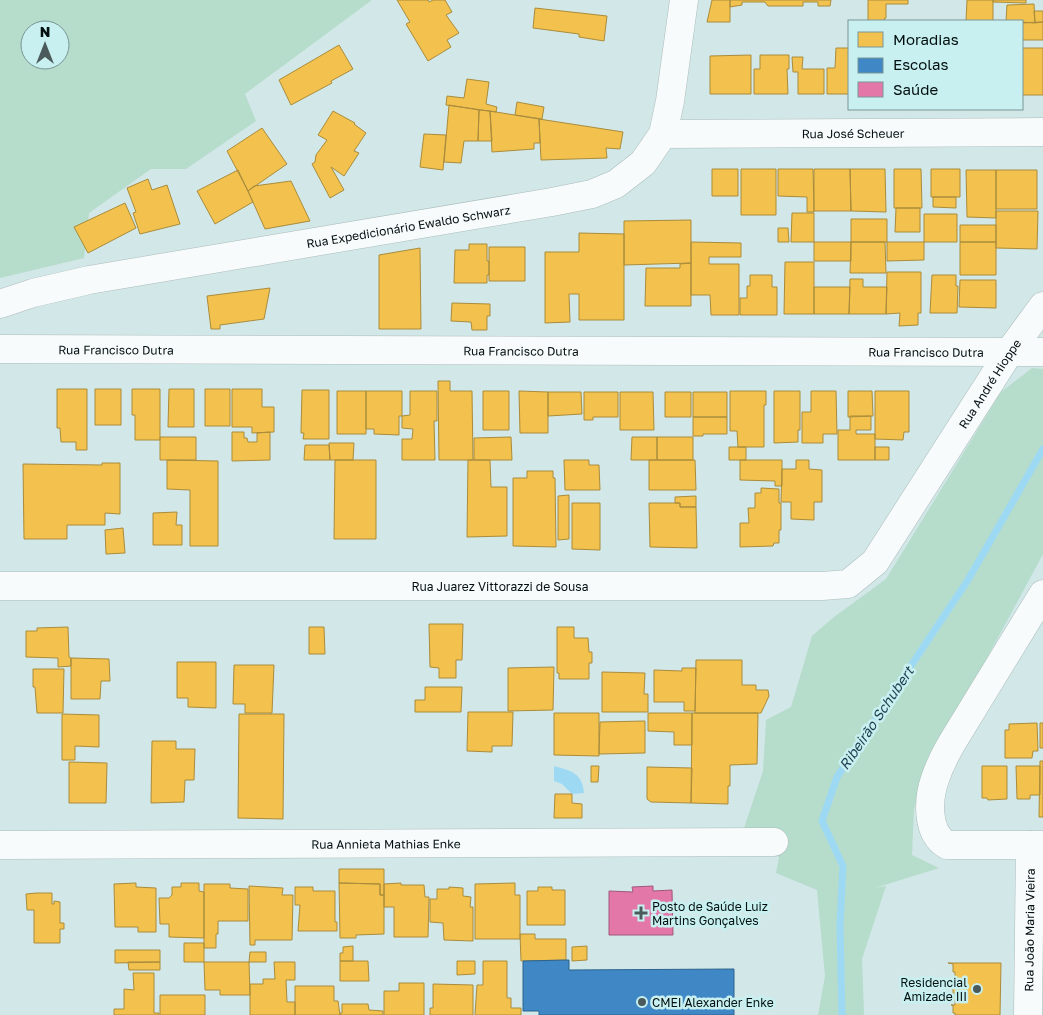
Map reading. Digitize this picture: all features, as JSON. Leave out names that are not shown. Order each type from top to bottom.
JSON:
[{"type":"street","name":"Rua Expedicionário Ewaldo Schwarz","points":[[0,304],[32,293],[89,280],[592,194],[616,184],[643,163],[663,134],[670,101],[684,0]]},
{"type":"street","name":"Rua José Scheuer","points":[[663,134],[1043,132]]},
{"type":"street","name":"Rua André Hioppe","points":[[939,464],[1010,351],[1043,306]]},
{"type":"street","name":"Rua Francisco Dutra","points":[[0,349],[1043,352]]},
{"type":"street","name":"Rua Juarez Vittorazzi de Sousa","points":[[0,586],[822,586],[848,584],[875,562],[939,464]]},
{"type":"street","points":[[1036,845],[947,845],[938,838],[931,821],[930,805],[934,780],[947,751],[1043,594]]},
{"type":"street","name":"Rua Annieta Mathias Enke","points":[[0,846],[774,842]]},
{"type":"street","name":"Rua João Maria Vieira","points":[[1028,1015],[1036,845]]},
{"type":"green space","points":[[0,0],[372,0],[245,94],[256,121],[186,169],[151,169],[89,213],[84,258],[0,278]]},
{"type":"green space","points":[[1032,368],[1043,369],[1043,554],[931,762],[914,808],[912,855],[939,868],[875,888],[886,886],[862,959],[864,1015],[818,1015],[825,976],[817,890],[776,873],[779,857],[742,834],[763,771],[766,720],[791,707],[812,636],[834,617],[886,579],[1001,392]]},
{"type":"water","points":[[554,766],[575,774],[581,781],[584,793],[572,794],[562,784],[554,781]]},
{"type":"building: Moradias","points":[[397,0],[428,0],[429,2],[445,0],[452,12],[446,15],[459,33],[447,40],[451,47],[428,61],[406,24],[410,22]]},
{"type":"building: Moradias","points":[[712,0],[730,0],[730,22],[707,22]]},
{"type":"building: Moradias","points":[[730,0],[831,0],[830,6],[818,6],[818,2],[803,2],[803,6],[768,6],[765,2],[742,2],[742,5],[730,7]]},
{"type":"building: Moradias","points":[[868,0],[908,0],[908,4],[886,4],[886,18],[884,20],[868,20]]},
{"type":"building: Moradias","points":[[967,0],[993,0],[993,20],[966,20]]},
{"type":"building: Moradias","points":[[993,0],[1026,0],[1026,3],[993,2]]},
{"type":"building: Moradias","points":[[1034,4],[1035,23],[1023,22],[1023,20],[1006,20],[1007,5]]},
{"type":"building: Moradias","points":[[535,8],[607,16],[604,41],[579,37],[579,34],[533,28]]},
{"type":"building: Moradias","points":[[1034,11],[1043,11],[1043,22],[1035,23]]},
{"type":"building: Moradias","points":[[1043,22],[1043,40],[1023,40],[1023,23]]},
{"type":"building: Moradias","points":[[339,45],[353,69],[331,81],[332,83],[291,105],[279,80]]},
{"type":"building: Moradias","points":[[836,48],[848,48],[848,94],[827,94],[827,68],[835,68]]},
{"type":"building: Moradias","points":[[1023,48],[1043,48],[1043,95],[1023,95]]},
{"type":"building: Moradias","points":[[751,55],[751,94],[710,94],[710,56]]},
{"type":"building: Moradias","points":[[760,55],[789,55],[789,69],[787,69],[788,94],[754,94],[754,69],[760,69]]},
{"type":"building: Moradias","points":[[792,57],[803,57],[802,69],[824,69],[824,94],[798,94],[798,72],[793,72]]},
{"type":"building: Moradias","points":[[467,79],[489,82],[486,104],[497,107],[496,112],[446,105],[447,96],[464,98]]},
{"type":"building: Moradias","points":[[517,102],[544,107],[542,119],[515,115]]},
{"type":"building: Moradias","points":[[449,105],[479,110],[478,141],[464,141],[461,163],[444,162]]},
{"type":"building: Moradias","points":[[479,110],[490,111],[492,141],[478,141]]},
{"type":"building: Moradias","points":[[333,111],[355,123],[366,133],[354,151],[359,153],[344,176],[331,167],[344,190],[330,198],[312,164],[327,140],[318,135]]},
{"type":"building: Moradias","points":[[490,111],[539,119],[540,143],[534,143],[534,149],[492,152]]},
{"type":"building: Moradias","points":[[539,119],[623,132],[620,149],[606,148],[607,158],[541,160]]},
{"type":"building: Moradias","points":[[262,128],[287,164],[248,191],[227,151]]},
{"type":"building: Moradias","points":[[424,134],[446,135],[443,170],[420,167]]},
{"type":"building: Moradias","points":[[712,169],[738,169],[738,196],[712,196]]},
{"type":"building: Moradias","points":[[741,169],[776,169],[776,215],[741,215]]},
{"type":"building: Moradias","points":[[778,169],[813,169],[814,212],[807,212],[807,197],[778,196]]},
{"type":"building: Moradias","points":[[814,169],[850,169],[851,211],[814,211]]},
{"type":"building: Moradias","points":[[850,169],[885,169],[886,212],[851,211]]},
{"type":"building: Moradias","points":[[894,169],[921,169],[922,208],[894,208]]},
{"type":"building: Moradias","points":[[931,169],[960,169],[960,197],[931,197]]},
{"type":"building: Moradias","points":[[238,170],[253,202],[215,224],[197,191]]},
{"type":"building: Moradias","points":[[966,170],[996,170],[996,218],[967,217]]},
{"type":"building: Moradias","points":[[996,170],[1037,170],[1037,209],[996,209]]},
{"type":"building: Moradias","points":[[148,179],[152,190],[167,185],[180,224],[140,234],[133,213],[136,212],[127,188]]},
{"type":"building: Moradias","points":[[291,181],[310,221],[265,229],[248,191],[254,186]]},
{"type":"building: Moradias","points":[[933,197],[956,197],[956,208],[933,207]]},
{"type":"building: Moradias","points":[[125,203],[136,228],[88,253],[74,227]]},
{"type":"building: Moradias","points":[[896,208],[920,208],[920,232],[895,232]]},
{"type":"building: Moradias","points":[[996,211],[1038,211],[1037,249],[996,248]]},
{"type":"building: Moradias","points":[[792,213],[814,213],[814,242],[791,242]]},
{"type":"building: Moradias","points":[[924,214],[957,214],[957,242],[924,242]]},
{"type":"building: Moradias","points":[[851,219],[887,219],[887,242],[851,242]]},
{"type":"building: Moradias","points":[[691,220],[691,263],[624,265],[624,221]]},
{"type":"building: Moradias","points":[[960,225],[996,225],[996,242],[960,242]]},
{"type":"building: Moradias","points":[[778,228],[788,228],[789,242],[778,242]]},
{"type":"building: Moradias","points":[[579,233],[624,234],[624,320],[579,320],[579,294],[569,294],[570,322],[545,323],[545,252],[579,252]]},
{"type":"building: Moradias","points":[[691,242],[741,243],[741,257],[709,257],[709,264],[739,264],[739,315],[711,315],[710,295],[691,295]]},
{"type":"building: Moradias","points":[[814,242],[851,242],[851,261],[814,261]]},
{"type":"building: Moradias","points":[[851,242],[885,242],[886,273],[850,273]]},
{"type":"building: Moradias","points":[[887,242],[924,242],[924,260],[887,261]]},
{"type":"building: Moradias","points":[[960,242],[996,242],[996,275],[960,275]]},
{"type":"building: Moradias","points":[[469,244],[487,244],[489,275],[487,275],[487,283],[454,283],[455,250],[469,250]]},
{"type":"building: Moradias","points":[[489,247],[525,247],[525,281],[489,281]]},
{"type":"building: Moradias","points":[[420,248],[421,329],[379,329],[379,255]]},
{"type":"building: Moradias","points":[[785,262],[814,262],[814,314],[784,314]]},
{"type":"building: Moradias","points":[[691,263],[691,306],[645,306],[646,268],[680,268],[680,264]]},
{"type":"building: Moradias","points":[[887,272],[921,272],[921,313],[918,313],[918,325],[899,326],[900,313],[886,314]]},
{"type":"building: Moradias","points":[[750,275],[772,275],[772,287],[777,287],[777,315],[740,315],[740,298],[747,298],[747,286],[750,286]]},
{"type":"building: Moradias","points":[[932,275],[956,275],[956,286],[958,286],[957,313],[930,313]]},
{"type":"building: Moradias","points":[[850,279],[863,279],[863,287],[887,287],[886,314],[849,314]]},
{"type":"building: Moradias","points":[[960,280],[996,280],[996,308],[959,307]]},
{"type":"building: Moradias","points":[[814,287],[850,287],[849,314],[814,314]]},
{"type":"building: Moradias","points":[[270,288],[264,319],[220,325],[220,329],[211,329],[207,296]]},
{"type":"building: Moradias","points":[[452,303],[490,304],[490,316],[487,316],[487,330],[472,330],[471,322],[451,321]]},
{"type":"building: Moradias","points":[[438,381],[450,381],[450,391],[472,391],[473,460],[439,460]]},
{"type":"building: Moradias","points":[[57,389],[87,389],[87,450],[76,450],[76,442],[61,442],[60,428],[57,428]]},
{"type":"building: Moradias","points":[[95,389],[121,389],[121,425],[95,425]]},
{"type":"building: Moradias","points":[[132,389],[160,389],[160,440],[135,440],[135,415],[132,415]]},
{"type":"building: Moradias","points":[[169,389],[194,389],[194,427],[168,427]]},
{"type":"building: Moradias","points":[[205,389],[230,389],[230,426],[205,426]]},
{"type":"building: Moradias","points":[[232,389],[262,389],[262,407],[274,407],[274,432],[252,433],[252,427],[232,427]]},
{"type":"building: Moradias","points":[[302,390],[329,390],[329,439],[303,439],[304,433],[301,433]]},
{"type":"building: Moradias","points":[[337,391],[366,391],[366,434],[337,434]]},
{"type":"building: Moradias","points":[[366,391],[402,391],[402,416],[399,416],[399,435],[374,434],[374,429],[366,429]]},
{"type":"building: Moradias","points":[[410,391],[437,391],[437,421],[434,421],[435,460],[402,460],[402,439],[412,439],[413,429],[402,428],[402,416],[410,415]]},
{"type":"building: Moradias","points":[[483,391],[509,391],[509,430],[483,430]]},
{"type":"building: Moradias","points":[[519,391],[548,392],[548,433],[520,433]]},
{"type":"building: Moradias","points":[[730,391],[766,391],[764,447],[738,447],[737,431],[730,431]]},
{"type":"building: Moradias","points":[[774,391],[800,391],[800,430],[798,430],[798,442],[774,443]]},
{"type":"building: Moradias","points":[[811,391],[836,391],[837,434],[823,434],[823,443],[802,443],[802,412],[811,412]]},
{"type":"building: Moradias","points":[[848,391],[872,391],[873,416],[848,417]]},
{"type":"building: Moradias","points":[[875,391],[909,391],[909,432],[904,432],[903,440],[875,439]]},
{"type":"building: Moradias","points":[[548,392],[581,392],[582,414],[548,416]]},
{"type":"building: Moradias","points":[[584,392],[618,392],[618,417],[593,417],[593,420],[584,420]]},
{"type":"building: Moradias","points":[[620,392],[653,392],[654,430],[620,430]]},
{"type":"building: Moradias","points":[[665,392],[691,392],[691,417],[665,417]]},
{"type":"building: Moradias","points":[[693,392],[727,392],[727,417],[693,417]]},
{"type":"building: Moradias","points":[[850,416],[871,416],[871,430],[856,430],[856,434],[875,434],[875,460],[838,460],[838,430],[850,430]]},
{"type":"building: Moradias","points":[[693,417],[727,417],[727,434],[693,436]]},
{"type":"building: Moradias","points":[[232,432],[244,432],[244,438],[247,438],[248,442],[257,442],[257,433],[270,432],[270,460],[232,461]]},
{"type":"building: Moradias","points":[[160,437],[196,437],[196,460],[160,460]]},
{"type":"building: Moradias","points":[[511,437],[512,460],[474,460],[474,438]]},
{"type":"building: Moradias","points":[[632,437],[657,437],[657,460],[631,460]]},
{"type":"building: Moradias","points":[[657,437],[693,437],[693,460],[657,460]]},
{"type":"building: Moradias","points":[[329,443],[354,443],[353,460],[330,460]]},
{"type":"building: Moradias","points":[[305,445],[329,445],[330,460],[304,460]]},
{"type":"building: Moradias","points":[[729,447],[746,447],[746,460],[729,460]]},
{"type":"building: Moradias","points":[[875,447],[889,447],[889,460],[875,460]]},
{"type":"building: Moradias","points":[[167,460],[218,461],[218,546],[190,546],[190,490],[167,489]]},
{"type":"building: Moradias","points":[[335,460],[376,460],[376,539],[334,539]]},
{"type":"building: Moradias","points":[[468,460],[490,460],[491,487],[507,487],[507,536],[467,537]]},
{"type":"building: Moradias","points":[[564,460],[589,460],[589,465],[599,465],[600,490],[565,490]]},
{"type":"building: Moradias","points":[[649,460],[695,460],[696,490],[649,490]]},
{"type":"building: Moradias","points":[[740,460],[782,460],[782,486],[775,486],[775,481],[740,480]]},
{"type":"building: Moradias","points":[[796,460],[809,460],[809,469],[822,470],[822,502],[814,502],[814,520],[791,519],[791,502],[781,502],[782,469],[796,469]]},
{"type":"building: Moradias","points":[[102,463],[120,463],[120,514],[105,513],[105,525],[67,525],[67,539],[24,539],[23,464],[102,465]]},
{"type":"building: Moradias","points":[[527,471],[553,471],[553,478],[555,478],[556,547],[513,546],[513,478],[527,478]]},
{"type":"building: Moradias","points":[[761,488],[779,489],[781,530],[779,530],[779,543],[774,543],[773,546],[740,547],[740,523],[749,523],[748,508],[755,508],[755,493],[761,493]]},
{"type":"building: Moradias","points":[[569,495],[569,539],[558,540],[558,496]]},
{"type":"building: Moradias","points":[[696,496],[696,507],[680,507],[680,503],[675,503],[675,497]]},
{"type":"building: Moradias","points":[[572,503],[600,503],[600,550],[572,549]]},
{"type":"building: Moradias","points":[[649,503],[680,503],[680,507],[696,507],[697,548],[650,547]]},
{"type":"building: Moradias","points":[[177,512],[176,525],[182,525],[182,545],[153,545],[153,513]]},
{"type":"building: Moradias","points":[[123,528],[125,553],[106,554],[105,530]]},
{"type":"building: Moradias","points":[[429,624],[463,624],[462,660],[456,660],[456,678],[439,678],[439,668],[430,667]]},
{"type":"building: Moradias","points":[[68,627],[71,666],[58,667],[58,658],[26,657],[26,631],[37,631],[37,628]]},
{"type":"building: Moradias","points":[[309,627],[324,627],[325,654],[309,654]]},
{"type":"building: Moradias","points":[[557,627],[574,627],[574,638],[588,638],[589,652],[592,652],[592,663],[589,663],[589,679],[559,679],[559,673],[557,673]]},
{"type":"building: Moradias","points":[[71,658],[109,659],[110,681],[101,681],[100,699],[71,699]]},
{"type":"building: Moradias","points":[[696,660],[742,660],[742,685],[756,685],[756,690],[768,690],[769,696],[761,713],[695,713]]},
{"type":"building: Moradias","points":[[177,662],[216,662],[216,708],[188,707],[188,698],[177,698]]},
{"type":"building: Moradias","points":[[234,665],[274,665],[272,713],[245,713],[245,704],[233,704]]},
{"type":"building: Moradias","points":[[554,667],[553,710],[508,711],[508,668]]},
{"type":"building: Moradias","points":[[682,668],[696,668],[695,711],[684,711],[684,702],[654,702],[654,670],[682,671]]},
{"type":"building: Moradias","points":[[33,669],[64,669],[63,713],[37,713],[35,687],[33,687]]},
{"type":"building: Moradias","points":[[602,672],[645,673],[644,694],[648,694],[648,712],[602,712]]},
{"type":"building: Moradias","points":[[425,687],[462,687],[461,712],[415,712],[415,700],[425,700]]},
{"type":"building: Moradias","points":[[468,712],[513,712],[512,746],[492,746],[492,752],[467,751]]},
{"type":"building: Moradias","points":[[554,713],[599,713],[599,756],[554,755]]},
{"type":"building: Moradias","points":[[648,713],[692,713],[692,745],[674,745],[674,732],[648,731]]},
{"type":"building: Moradias","points":[[692,713],[758,713],[757,764],[730,765],[728,804],[691,803]]},
{"type":"building: Moradias","points":[[62,714],[99,715],[99,747],[75,746],[75,760],[62,760]]},
{"type":"building: Moradias","points":[[239,714],[284,714],[283,819],[238,818]]},
{"type":"building: Moradias","points":[[645,721],[645,753],[599,754],[600,722]]},
{"type":"building: Moradias","points":[[1037,723],[1038,751],[1033,751],[1032,758],[1005,758],[1005,730],[1009,730],[1009,724]]},
{"type":"building: Moradias","points":[[1040,723],[1043,723],[1043,748],[1040,748]]},
{"type":"building: Moradias","points":[[152,741],[176,741],[176,749],[195,749],[194,780],[185,780],[184,802],[151,803]]},
{"type":"building: Moradias","points":[[1040,761],[1043,761],[1043,817],[1039,817]]},
{"type":"building: Moradias","points":[[69,762],[107,763],[106,803],[69,803]]},
{"type":"building: Moradias","points":[[591,766],[599,766],[598,782],[591,782]]},
{"type":"building: Moradias","points":[[982,766],[1007,766],[1007,799],[988,800],[987,798],[982,798]]},
{"type":"building: Moradias","points":[[1016,766],[1040,766],[1040,795],[1030,795],[1030,799],[1017,799]]},
{"type":"building: Moradias","points":[[647,767],[692,768],[691,803],[651,802],[647,799]]},
{"type":"building: Moradias","points":[[555,794],[572,794],[572,803],[582,804],[582,818],[554,818]]},
{"type":"building: Moradias","points":[[339,869],[384,869],[384,895],[380,895],[380,884],[339,883]]},
{"type":"building: Moradias","points":[[136,883],[136,887],[156,888],[156,932],[138,932],[138,927],[115,927],[114,884]]},
{"type":"building: Moradias","points":[[181,883],[199,883],[199,891],[204,892],[204,938],[169,937],[169,924],[160,924],[159,898],[169,898],[172,895],[172,887],[181,887]]},
{"type":"building: Moradias","points":[[339,883],[380,884],[380,895],[384,895],[384,934],[356,935],[356,938],[340,938]]},
{"type":"building: Moradias","points":[[401,883],[401,885],[424,885],[425,897],[429,897],[428,937],[394,937],[394,907],[384,907],[384,884]]},
{"type":"building: Moradias","points":[[515,883],[515,895],[520,895],[520,939],[475,939],[475,884]]},
{"type":"building: Moradias","points":[[204,884],[230,884],[230,888],[248,889],[248,921],[218,921],[216,948],[204,948]]},
{"type":"building: Moradias","points":[[249,886],[283,888],[282,895],[293,895],[292,940],[255,940],[255,945],[250,945]]},
{"type":"building: Moradias","points":[[295,887],[313,887],[313,891],[335,891],[335,922],[337,922],[337,931],[298,931],[300,905],[295,905]]},
{"type":"building: Moradias","points":[[449,887],[463,888],[463,896],[471,897],[470,907],[473,907],[473,941],[444,940],[443,923],[430,922],[430,899],[437,899],[437,889],[449,889]]},
{"type":"building: Moradias","points":[[538,887],[552,887],[552,890],[565,890],[565,925],[527,925],[527,891],[538,891]]},
{"type":"building: Moradias","points":[[52,893],[52,904],[54,904],[54,901],[60,902],[60,923],[64,923],[64,929],[60,929],[60,943],[34,943],[34,910],[27,910],[26,894]]},
{"type":"building: Moradias","points":[[520,934],[535,934],[535,939],[566,939],[566,960],[521,961]]},
{"type":"building: Moradias","points":[[184,943],[204,943],[204,962],[184,962]]},
{"type":"building: Moradias","points":[[353,946],[353,961],[340,961],[340,953],[343,953],[343,947]]},
{"type":"building: Moradias","points":[[587,946],[587,960],[572,961],[572,947]]},
{"type":"building: Moradias","points":[[115,950],[160,950],[160,962],[115,963]]},
{"type":"building: Moradias","points":[[250,952],[266,952],[266,962],[249,962]]},
{"type":"building: Moradias","points":[[340,961],[368,961],[369,981],[340,981]]},
{"type":"building: Moradias","points":[[457,961],[475,961],[475,974],[457,975]]},
{"type":"building: Moradias","points":[[483,961],[507,961],[507,998],[511,998],[511,1008],[521,1008],[521,1015],[475,1015],[477,985],[483,985]]},
{"type":"building: Moradias","points":[[128,962],[160,962],[160,970],[129,970]]},
{"type":"building: Moradias","points":[[204,962],[249,962],[250,995],[220,995],[220,990],[205,990]]},
{"type":"building: Moradias","points":[[274,962],[295,962],[295,980],[286,980],[287,1002],[295,1002],[295,1015],[250,1015],[250,984],[263,984],[263,979],[275,979]]},
{"type":"building: Moradias","name":"Residencial Amizade III","points":[[948,963],[1001,963],[1000,1015],[955,1015],[953,1013],[955,993],[953,993],[953,985],[951,984],[955,984],[955,972],[953,972],[953,964]]},
{"type":"building: Moradias","points":[[133,973],[154,973],[154,1013],[159,1013],[159,1015],[114,1015],[114,1009],[124,1009],[124,989],[134,990]]},
{"type":"building: Moradias","points":[[399,983],[424,983],[424,1015],[384,1015],[384,991],[399,991]]},
{"type":"building: Moradias","points":[[433,984],[473,985],[473,1015],[430,1015],[430,1008],[433,1008]]},
{"type":"building: Moradias","points":[[295,986],[334,986],[334,1001],[338,1001],[340,1015],[295,1015]]},
{"type":"building: Moradias","points":[[160,995],[205,995],[205,1015],[160,1015]]},
{"type":"building: Moradias","points":[[342,1004],[368,1004],[369,1010],[383,1011],[383,1015],[340,1015],[342,1013]]},
{"type":"building: Escolas","points":[[569,960],[569,970],[734,969],[734,1015],[539,1015],[539,1011],[523,1011],[523,961]]},
{"type":"building: Saúde","name":"Posto de Saúde Luiz Martins Gonçalves","points":[[653,886],[653,891],[672,890],[673,935],[609,935],[609,891],[633,892],[632,887]]},
{"type":"waterway","name":"Ribeirão Schubert","points":[[842,1015],[840,925],[843,866],[822,821],[837,777],[968,580],[1043,449]]},
{"type":"place","name":"Posto de Saúde Luiz Martins Gonçalves","points":[[641,913]]},
{"type":"place","name":"Residencial Amizade III","points":[[977,989]]},
{"type":"place","name":"CMEI Alexander Enke","points":[[642,1002]]}]
